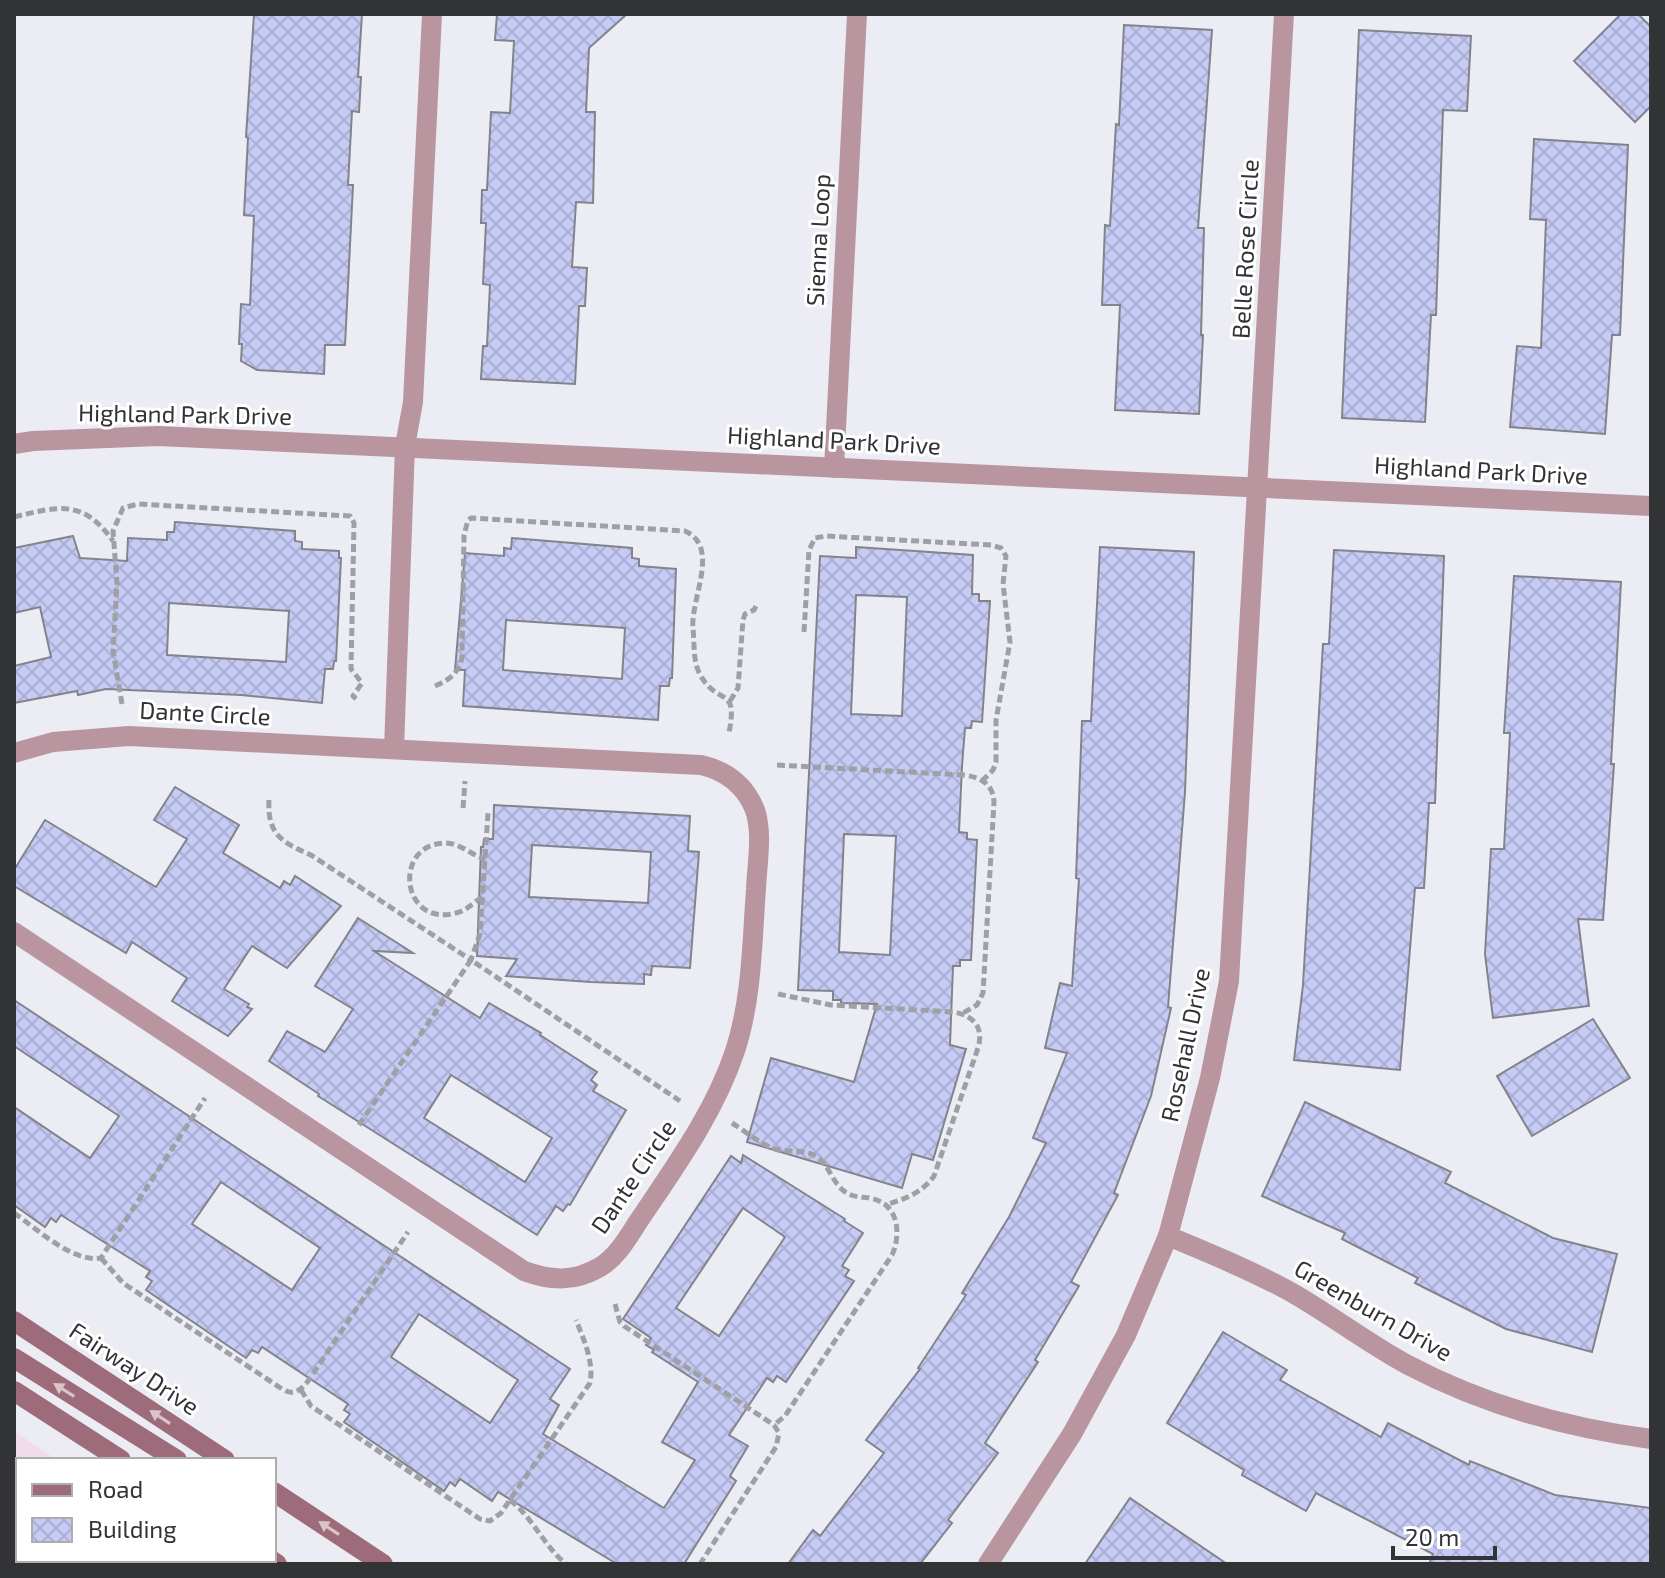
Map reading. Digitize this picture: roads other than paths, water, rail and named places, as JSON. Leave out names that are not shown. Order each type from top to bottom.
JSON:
[{"type":"main road","name":"Fairway Drive","points":[[14,1321],[222,1458]]},
{"type":"main road","points":[[14,1358],[174,1458]]},
{"type":"main road","points":[[14,1391],[118,1458]]},
{"type":"main road","points":[[276,1493],[383,1564]]},
{"type":"main road","points":[[276,1499],[298,1508]]},
{"type":"street","points":[[394,749],[405,446],[413,402],[432,14]]},
{"type":"street","name":"Sienna Loop","points":[[834,468],[857,14]]},
{"type":"street","name":"Belle Rose Circle","points":[[1258,487],[1284,14]]},
{"type":"street","name":"Highland Park Drive","points":[[14,444],[158,436],[1651,506]]},
{"type":"street","name":"Rosehall Drive","points":[[988,1564],[1072,1434],[1119,1348],[1168,1236],[1210,1078],[1229,981],[1258,487]]},
{"type":"street","name":"Dante Circle","points":[[14,753],[53,742],[129,736],[701,765],[723,772],[738,783],[758,819],[750,977],[745,1016],[735,1051],[709,1111],[615,1255],[593,1271],[564,1279],[543,1278],[524,1271],[14,932]]},
{"type":"street","name":"Greenburn Drive","points":[[1168,1236],[1289,1291],[1408,1365],[1472,1393],[1538,1418],[1651,1439]]}]
